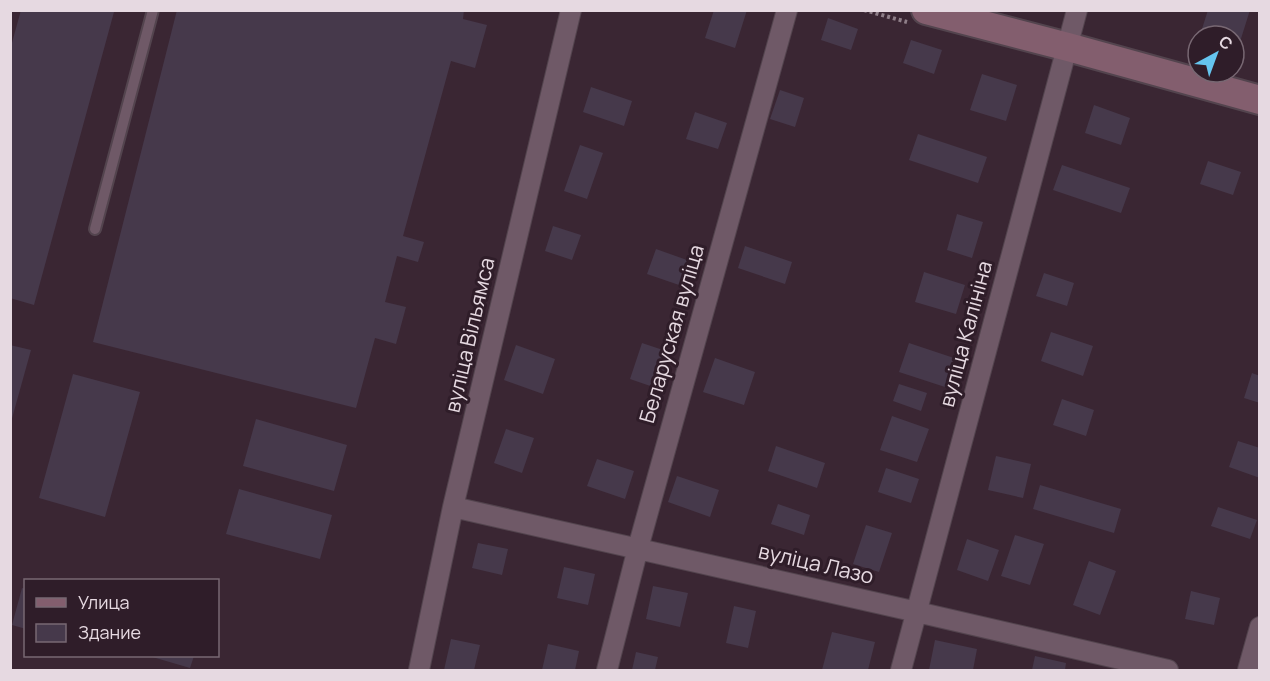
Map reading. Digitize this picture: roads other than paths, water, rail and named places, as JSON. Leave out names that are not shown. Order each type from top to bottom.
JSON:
[{"type":"main road","points":[[926,10],[1260,100]]},
{"type":"street","name":"вуліца Вільямса","points":[[419,670],[453,507],[571,10]]},
{"type":"street","name":"Беларуская вуліца","points":[[607,670],[638,548],[787,10]]},
{"type":"street","name":"вуліца Калініна","points":[[901,670],[1077,10]]},
{"type":"street","name":"вуліца Лазо","points":[[453,507],[1168,670]]},
{"type":"street","points":[[1248,670],[1260,627]]},
{"type":"lane","points":[[95,229],[153,10]]}]
